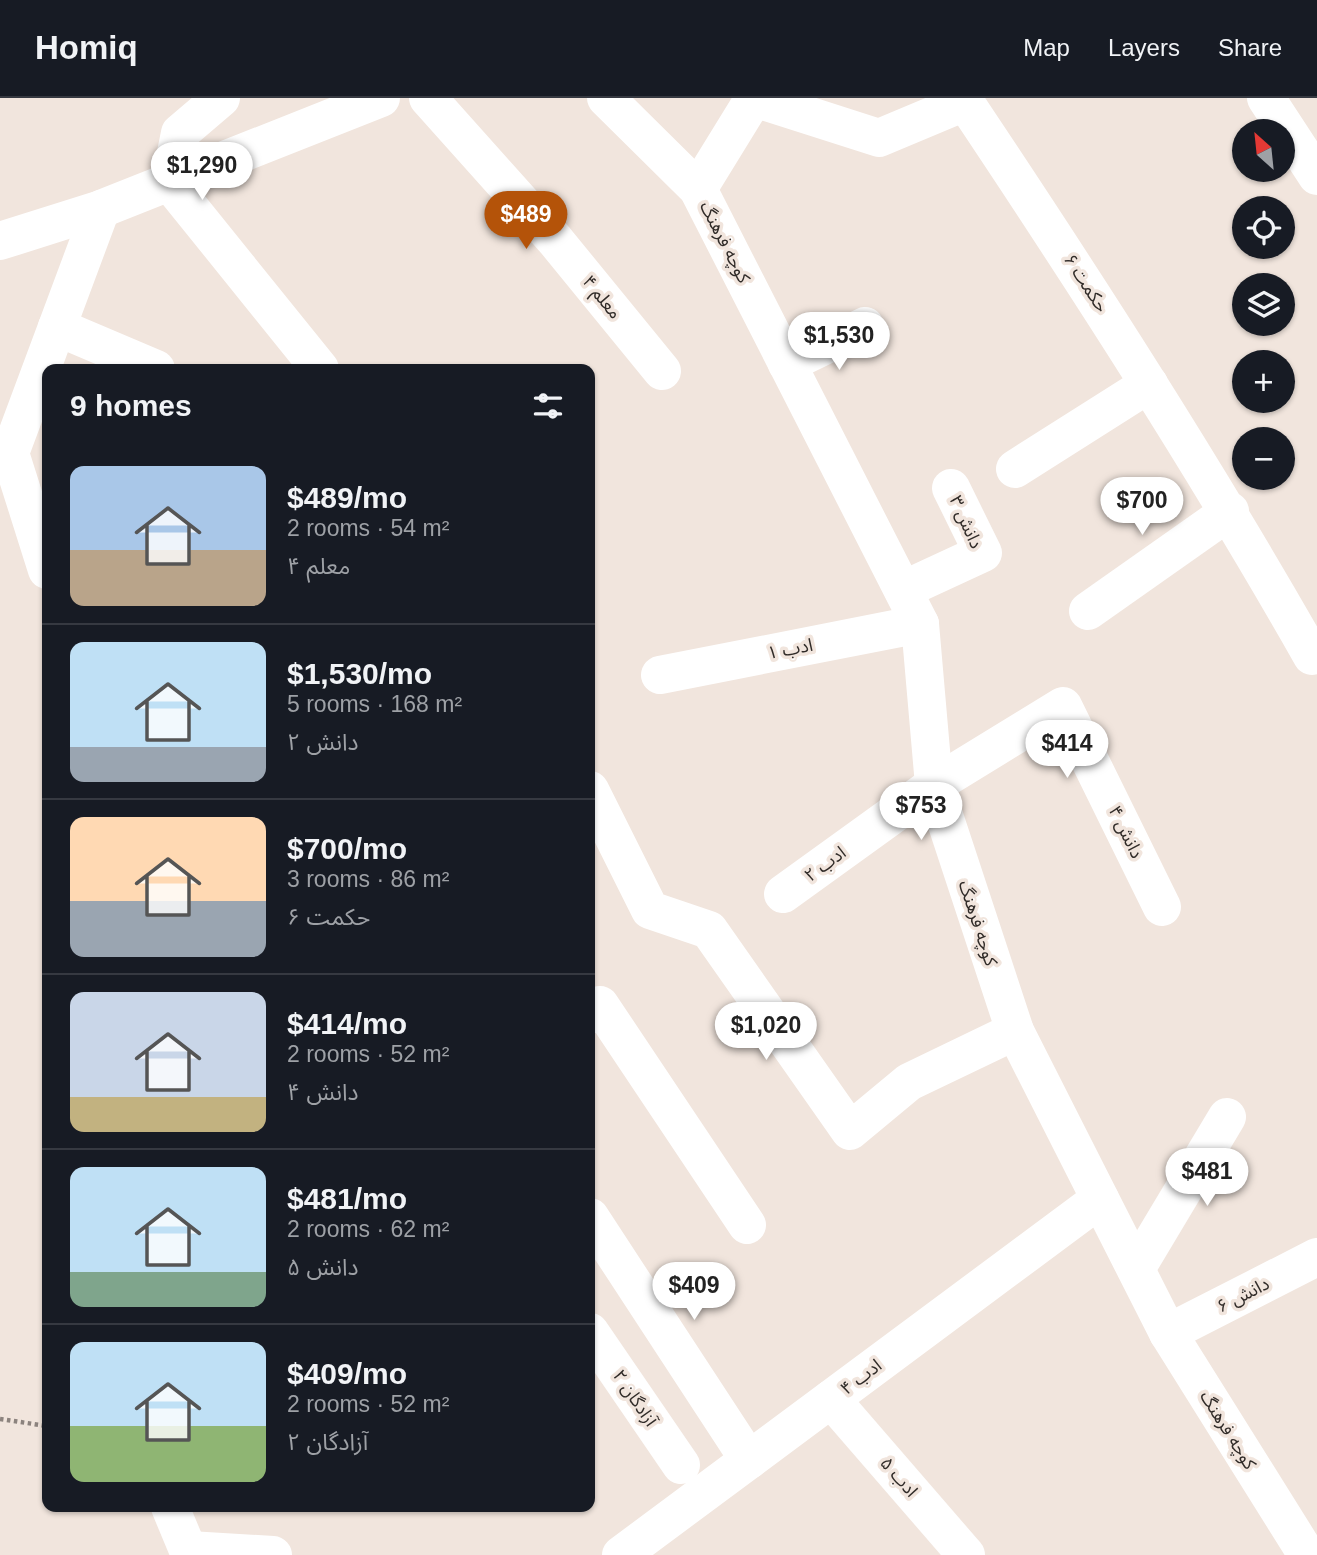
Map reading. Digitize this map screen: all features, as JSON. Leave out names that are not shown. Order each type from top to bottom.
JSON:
[{"type":"street","points":[[170,183],[180,133],[221,98]]},
{"type":"street","points":[[0,241],[102,209],[381,98]]},
{"type":"street","name":"معلم ۴","points":[[428,98],[555,240],[662,371]]},
{"type":"street","name":"کوچه فرهنگ","points":[[606,98],[698,190],[920,624],[934,785],[1015,1031],[1168,1333],[1307,1555]]},
{"type":"street","name":"حکمت ۶","points":[[698,190],[754,98],[879,138],[965,102],[1230,511],[1312,656],[1317,653]]},
{"type":"street","points":[[1266,98],[1317,176]]},
{"type":"street","points":[[170,183],[316,364]]},
{"type":"street","points":[[42,556],[5,454],[102,209]]},
{"type":"street","points":[[787,364],[865,326]]},
{"type":"street","points":[[57,327],[144,364]]},
{"type":"street","points":[[1015,469],[1150,384]]},
{"type":"street","name":"دانش ۳","points":[[903,590],[983,553],[951,488]]},
{"type":"street","points":[[1088,611],[1230,511]]},
{"type":"street","name":"ادب ۱","points":[[660,675],[920,624]]},
{"type":"street","name":"دانش ۴","points":[[934,785],[1063,706],[1162,907]]},
{"type":"street","name":"ادب ۲","points":[[783,894],[934,785]]},
{"type":"street","points":[[595,800],[650,910],[709,930],[850,1131],[909,1082],[1015,1031]]},
{"type":"street","points":[[595,1010],[600,1005],[747,1225]]},
{"type":"street","points":[[1136,1269],[1227,1116]]},
{"type":"street","name":"ادب ۴","points":[[621,1555],[1100,1199]]},
{"type":"street","points":[[595,1225],[748,1460]]},
{"type":"street","name":"دانش ۶","points":[[1168,1333],[1317,1257]]},
{"type":"street","name":"آزادگان ۲","points":[[595,1339],[681,1465]]},
{"type":"street","name":"ادب ۵","points":[[831,1399],[967,1555]]},
{"type":"street","points":[[172,1512],[189,1552],[273,1555]]},
{"type":"path","points":[[0,1419],[42,1425]]}]
